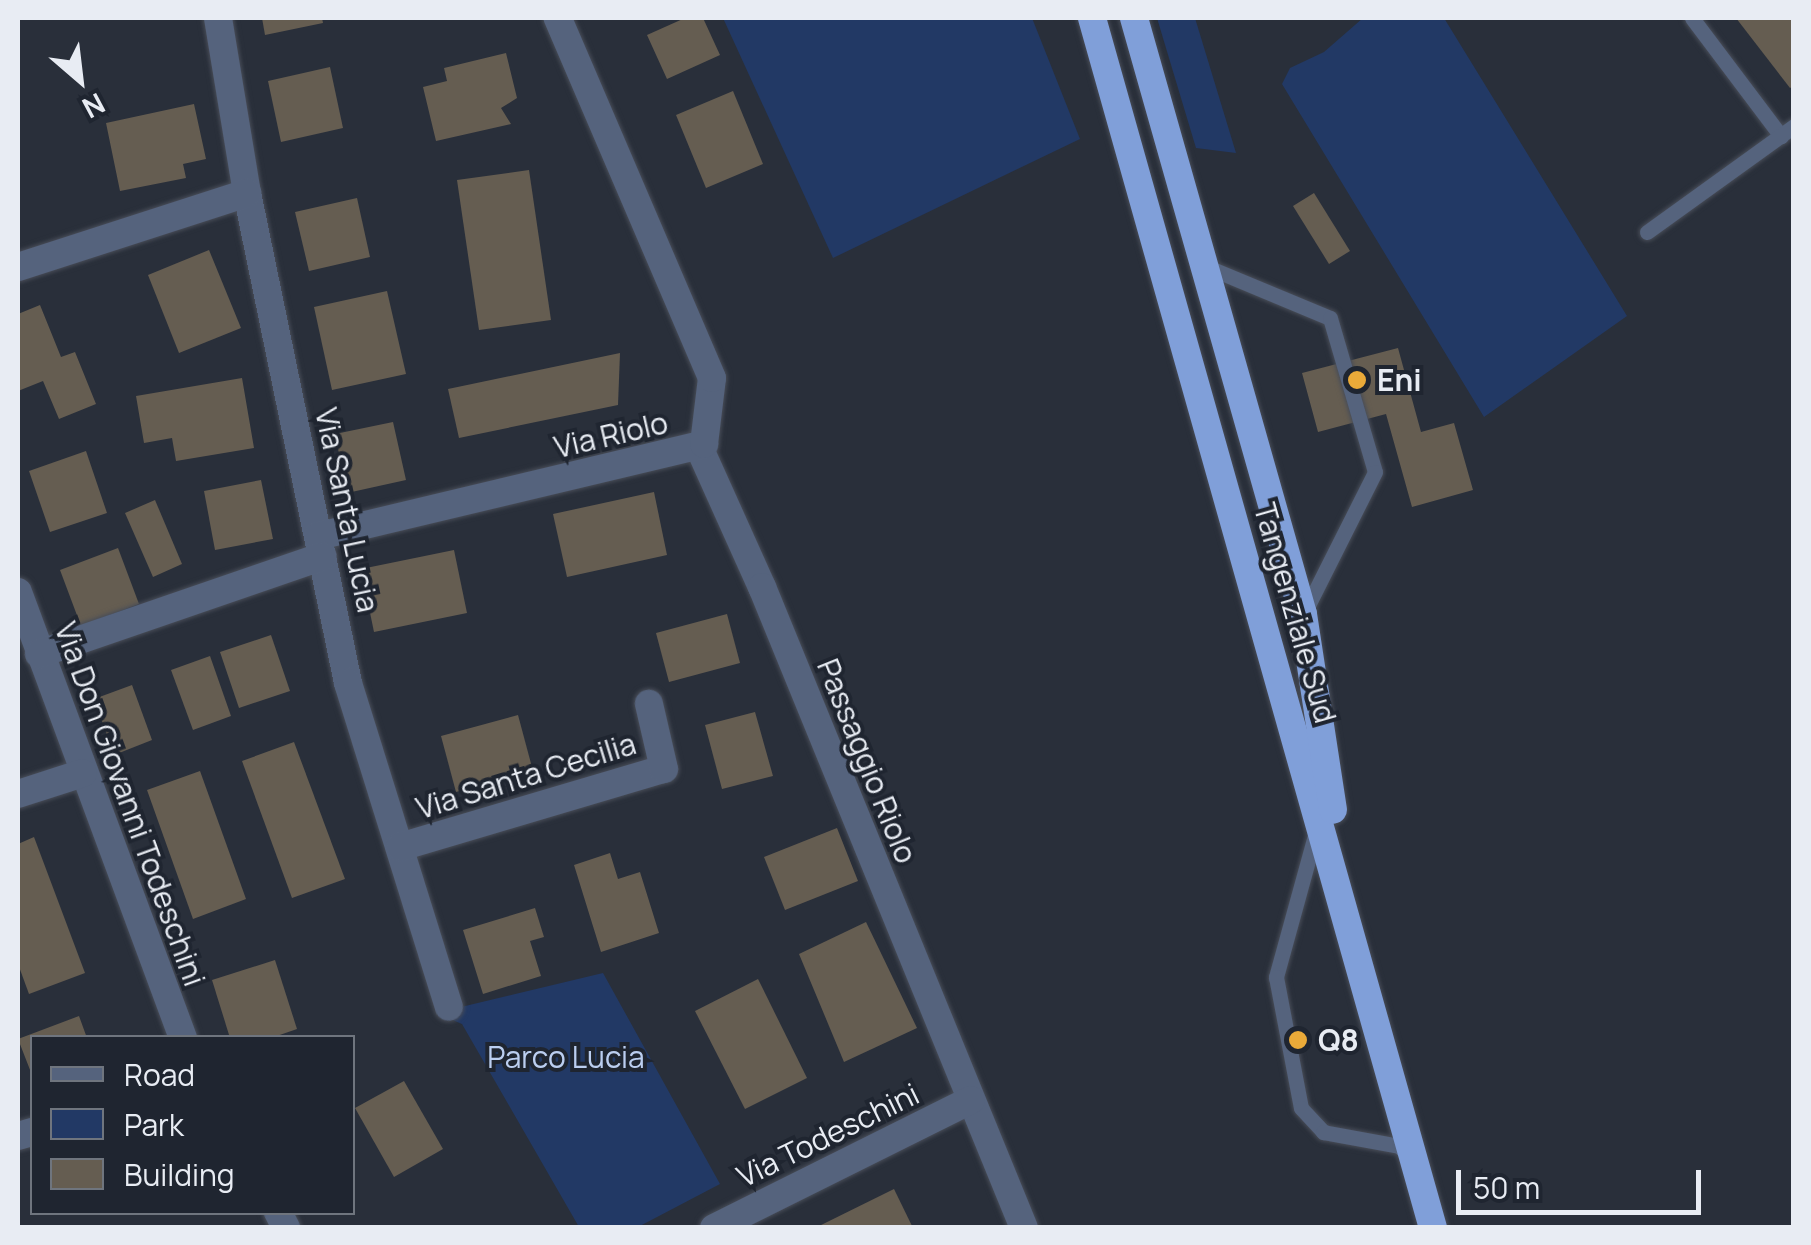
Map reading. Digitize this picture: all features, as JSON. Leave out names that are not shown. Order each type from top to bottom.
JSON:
[{"type":"highway","name":"Tangenziale Sud","points":[[1092,18],[1433,1228]]},
{"type":"highway","points":[[1134,18],[1303,614],[1352,944]]},
{"type":"street","name":"Via Santa Lucia","points":[[218,18],[247,193],[348,682],[449,1007]]},
{"type":"street","name":"Via Riolo","points":[[38,654],[321,546],[704,444],[712,378],[558,18]]},
{"type":"street","points":[[18,267],[247,193]]},
{"type":"street","name":"Passaggio Riolo","points":[[700,448],[762,587],[1024,1228]]},
{"type":"street","name":"Via Don Giovanni Todeschini","points":[[19,601],[182,1035]]},
{"type":"street","name":"Via Santa Cecilia","points":[[400,848],[664,769],[648,704]]},
{"type":"street","points":[[18,794],[83,773]]},
{"type":"street","name":"Via Todeschini","points":[[714,1228],[971,1100]]},
{"type":"lane","points":[[1646,232],[1787,131],[1692,18]]},
{"type":"lane","points":[[1204,266],[1330,318],[1375,472],[1303,614]]},
{"type":"lane","points":[[1320,819],[1276,977],[1301,1108],[1322,1132],[1399,1146],[1418,1165]]},
{"type":"green space","points":[[723,18],[1032,18],[1080,139],[833,258]]},
{"type":"green space","points":[[1157,18],[1195,18],[1236,153],[1196,148]]},
{"type":"green space","points":[[1363,18],[1444,18],[1627,316],[1484,417],[1282,84],[1290,68],[1324,52]]},
{"type":"green space","name":"Parco Lucia","points":[[603,973],[720,1184],[638,1227],[579,1227],[462,1024],[436,1013]]},
{"type":"building","points":[[262,18],[322,18],[323,23],[265,35]]},
{"type":"building","points":[[685,18],[703,18],[720,55],[667,79],[647,35]]},
{"type":"building","points":[[1736,18],[1794,18],[1794,86],[1790,88]]},
{"type":"building","points":[[506,53],[517,98],[501,108],[511,124],[436,141],[423,87],[447,81],[444,68]]},
{"type":"building","points":[[330,67],[343,128],[281,142],[268,81]]},
{"type":"building","points":[[733,91],[763,164],[706,188],[676,115]]},
{"type":"building","points":[[194,104],[206,159],[183,164],[186,178],[120,191],[106,123]]},
{"type":"building","points":[[529,170],[551,320],[479,330],[457,180]]},
{"type":"building","points":[[1314,193],[1350,251],[1329,264],[1293,206]]},
{"type":"building","points":[[357,198],[370,257],[309,271],[295,212]]},
{"type":"building","points":[[209,250],[241,328],[179,353],[148,275]]},
{"type":"building","points":[[387,291],[406,374],[332,390],[314,307]]},
{"type":"building","points":[[40,305],[61,357],[75,352],[96,404],[59,419],[43,381],[18,391],[18,314]]},
{"type":"building","points":[[1398,348],[1421,432],[1454,423],[1473,490],[1412,507],[1386,414],[1318,432],[1302,373]]},
{"type":"building","points":[[620,353],[618,405],[459,438],[448,389]]},
{"type":"building","points":[[242,378],[254,448],[176,461],[172,438],[144,443],[136,396]]},
{"type":"building","points":[[393,422],[406,480],[347,493],[335,434]]},
{"type":"building","points":[[86,451],[107,513],[50,532],[29,471]]},
{"type":"building","points":[[261,480],[273,539],[215,550],[204,491]]},
{"type":"building","points":[[654,492],[667,555],[567,577],[553,514]]},
{"type":"building","points":[[155,500],[182,564],[153,577],[125,513]]},
{"type":"building","points":[[118,548],[139,604],[81,626],[60,570]]},
{"type":"building","points":[[454,550],[467,613],[374,632],[361,569]]},
{"type":"building","points":[[727,614],[740,663],[669,682],[656,633]]},
{"type":"building","points":[[271,635],[290,691],[239,708],[220,652]]},
{"type":"building","points":[[210,656],[231,716],[193,730],[171,670]]},
{"type":"building","points":[[132,685],[152,740],[114,755],[94,699]]},
{"type":"building","points":[[755,712],[773,776],[722,789],[705,725]]},
{"type":"building","points":[[518,715],[533,771],[456,792],[441,736]]},
{"type":"building","points":[[294,742],[345,879],[292,898],[242,761]]},
{"type":"building","points":[[200,771],[246,899],[193,919],[147,790]]},
{"type":"building","points":[[837,828],[858,881],[785,910],[764,857]]},
{"type":"building","points":[[34,837],[85,973],[29,994],[18,964],[18,844]]},
{"type":"building","points":[[610,853],[618,879],[640,872],[659,933],[601,952],[574,865]]},
{"type":"building","points":[[535,908],[544,937],[530,941],[541,976],[483,994],[463,930]]},
{"type":"building","points":[[866,922],[917,1028],[844,1062],[799,954]]},
{"type":"building","points":[[275,960],[297,1029],[280,1035],[229,1035],[212,980]]},
{"type":"building","points":[[758,979],[807,1078],[745,1109],[695,1011]]},
{"type":"building","points":[[79,1016],[86,1035],[30,1035],[30,1070],[18,1039]]},
{"type":"building","points":[[404,1081],[443,1149],[394,1177],[355,1108]]},
{"type":"building","points":[[894,1189],[913,1228],[815,1228]]},
{"type":"place","name":"Eni","points":[[1357,380]]},
{"type":"place","name":"Q8","points":[[1298,1040]]}]
